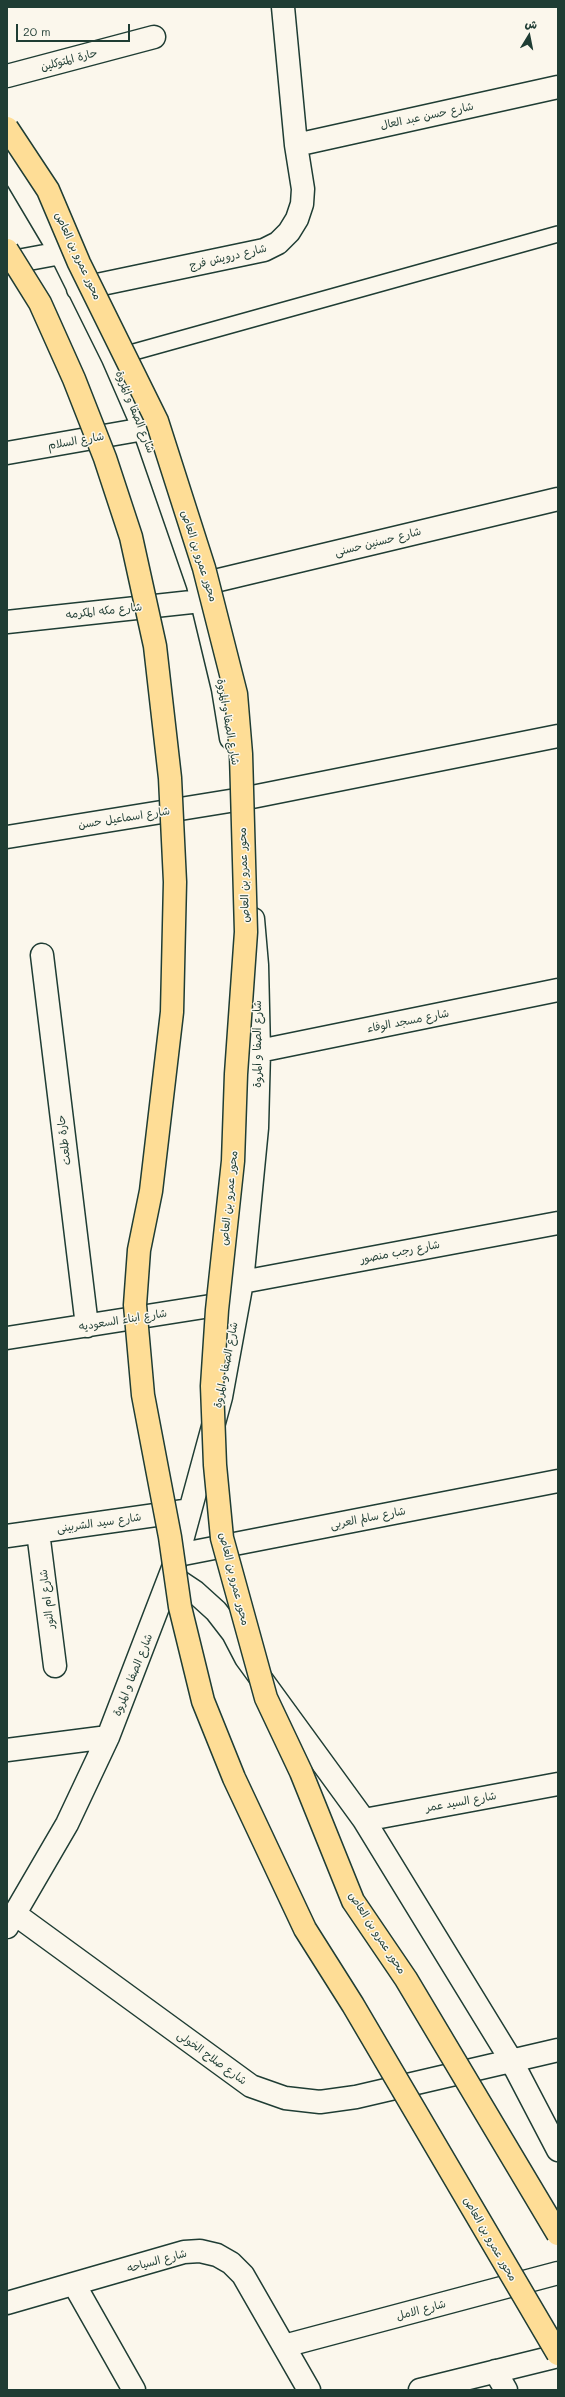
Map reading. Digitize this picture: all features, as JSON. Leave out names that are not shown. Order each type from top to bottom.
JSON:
[{"type":"main road","name":"محور عمرو بن العاص","points":[[7,128],[48,190],[79,263],[157,421],[180,499],[204,568],[236,694],[241,754],[246,932],[237,1067],[233,1161],[217,1310],[212,1386],[215,1465],[222,1538],[266,1698],[301,1772],[353,1901],[406,1979],[558,2234]]},
{"type":"main road","name":"محور عمرو بن العاص","points":[[7,250],[40,303],[74,379],[105,458],[131,537],[155,646],[170,778],[175,882],[172,1012],[151,1191],[139,1250],[135,1305],[143,1395],[170,1537],[180,1607],[203,1701],[237,1785],[305,1929],[353,2005],[558,2355]]},
{"type":"street","name":"شارع درويش فرج","points":[[78,289],[264,250],[278,243],[297,219],[302,204],[303,189],[296,145],[282,7]]},
{"type":"street","name":"حارة المتوكلين","points":[[7,76],[154,37]]},
{"type":"street","name":"شارع حسن عبد العال","points":[[296,145],[558,87]]},
{"type":"street","name":"شارع الصفا و المروة","points":[[7,162],[61,253],[113,358],[144,430],[199,593],[223,689],[242,799],[257,964],[259,1051],[257,1128],[240,1292],[221,1397],[191,1510],[171,1576],[108,1737],[67,1824],[11,1920]]},
{"type":"street","points":[[7,263],[61,253]]},
{"type":"street","name":"شارع السلام","points":[[7,453],[144,430]]},
{"type":"street","name":"شارع حسنين حسنى","points":[[199,593],[558,499]]},
{"type":"street","name":"شارع مكه المكرمه","points":[[7,622],[199,593]]},
{"type":"street","name":"شارع اسماعيل حسن","points":[[7,837],[242,799],[558,736]]},
{"type":"street","name":"حارة طلعت","points":[[42,955],[87,1326]]},
{"type":"street","name":"شارع مسجد الوفاء","points":[[259,1051],[558,990]]},
{"type":"street","name":"شارع رجب منصور","points":[[240,1292],[558,1222]]},
{"type":"street","name":"شارع ابناء السعوديه","points":[[7,1338],[87,1326],[240,1292]]},
{"type":"street","name":"شارع سالم العربى","points":[[178,1555],[558,1481]]},
{"type":"street","name":"شارع سيد الشربينى","points":[[7,1536],[191,1510]]},
{"type":"street","name":"شارع ام النور","points":[[38,1532],[55,1666]]},
{"type":"street","points":[[171,1576],[195,1592],[216,1611],[233,1633],[246,1658],[364,1820],[511,2060],[558,2150]]},
{"type":"street","points":[[7,1750],[108,1737]]},
{"type":"street","name":"شارع السيد عمر","points":[[364,1820],[558,1784]]},
{"type":"street","name":"شارع صلاح الخولى","points":[[11,1920],[251,2086],[285,2098],[320,2102],[356,2097],[558,2050]]},
{"type":"street","name":"شارع السياحه","points":[[7,2304],[184,2252],[200,2251],[217,2255],[231,2263],[243,2276],[309,2390]]},
{"type":"street","name":"شارع الامل","points":[[284,2346],[558,2273]]},
{"type":"street","points":[[74,2284],[134,2390]]},
{"type":"street","points":[[420,2390],[558,2355]]},
{"type":"street","points":[[495,2371],[506,2390]]},
{"type":"lane","points":[[113,358],[558,234]]}]
